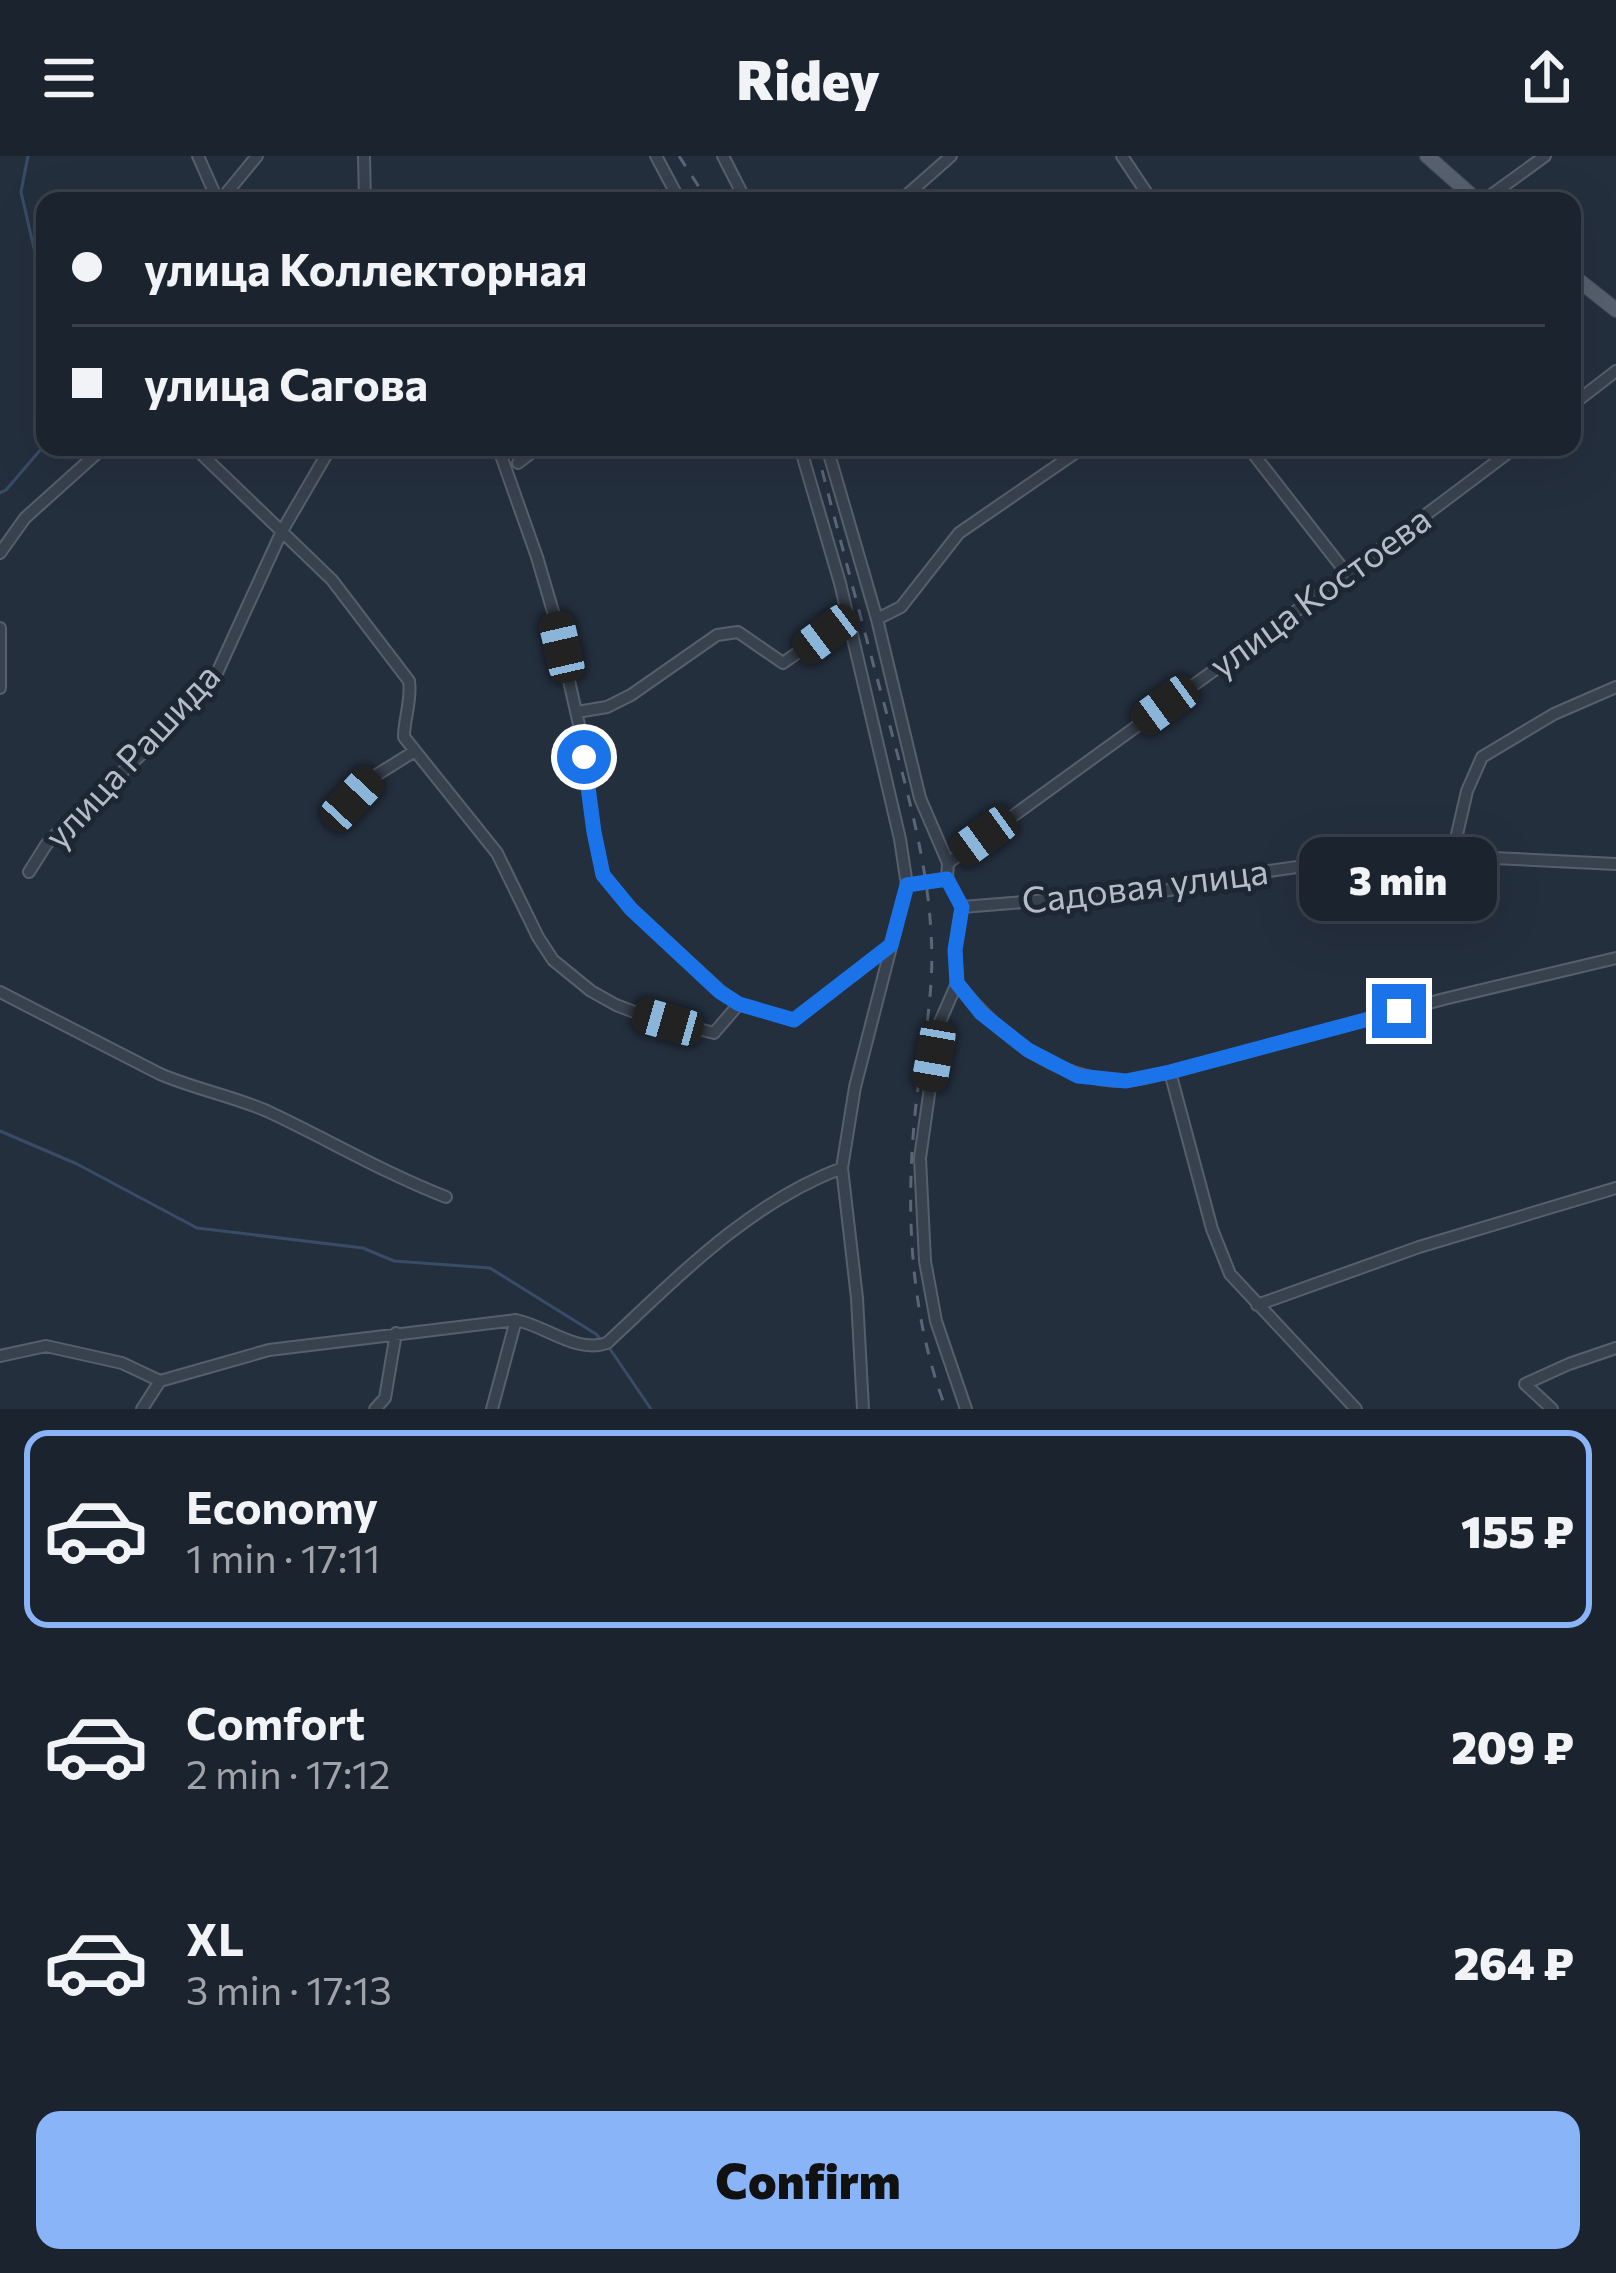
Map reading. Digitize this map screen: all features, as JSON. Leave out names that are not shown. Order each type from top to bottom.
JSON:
[{"type":"main road","points":[[1427,156],[1470,192]]},
{"type":"main road","points":[[1581,282],[1616,310]]},
{"type":"street","points":[[198,156],[215,192]]},
{"type":"street","points":[[227,192],[257,156]]},
{"type":"street","points":[[364,156],[364,192]]},
{"type":"street","points":[[656,156],[675,192]]},
{"type":"street","points":[[723,156],[741,192]]},
{"type":"street","points":[[910,192],[951,156]]},
{"type":"street","points":[[1122,156],[1146,192]]},
{"type":"street","points":[[1494,192],[1545,156]]},
{"type":"street","points":[[1581,397],[1616,371]]},
{"type":"street","points":[[0,553],[26,518],[94,456]]},
{"type":"street","points":[[203,456],[332,580],[409,681],[404,737],[497,853],[553,960],[616,1005],[699,1030],[714,1033],[739,1004]]},
{"type":"street","name":"улица Рашида","points":[[29,872],[46,845],[175,722],[217,673],[282,531],[326,456]]},
{"type":"street","points":[[502,456],[543,576],[577,712],[603,875],[631,909],[720,992],[739,1004],[794,1020],[891,945]]},
{"type":"street","points":[[518,463],[527,456]]},
{"type":"street","points":[[803,456],[848,618],[907,885],[855,1087],[842,1168],[857,1298],[863,1409]]},
{"type":"street","points":[[830,456],[877,619],[920,798],[948,862],[947,879],[962,907],[955,950],[957,983],[939,1024],[920,1158],[926,1262],[936,1321],[966,1409]]},
{"type":"street","points":[[877,619],[913,595],[959,532],[1071,456]]},
{"type":"street","points":[[1255,456],[1346,574]]},
{"type":"street","name":"улица Костоева","points":[[948,862],[1504,456]]},
{"type":"street","points":[[577,712],[607,707],[631,695],[717,635],[738,632],[783,663],[848,618]]},
{"type":"street","points":[[0,628],[0,688]]},
{"type":"street","points":[[1452,856],[1467,791],[1482,757],[1554,714],[1616,687]]},
{"type":"street","points":[[334,818],[370,779],[416,751]]},
{"type":"street","name":"Садовая улица","points":[[962,907],[1171,890],[1340,861],[1452,856],[1616,863]]},
{"type":"street","points":[[907,885],[947,879]]},
{"type":"street","points":[[957,983],[981,1013],[1028,1050],[1078,1076],[1126,1081],[1616,958]]},
{"type":"street","points":[[0,992],[160,1074],[248,1103],[446,1197]]},
{"type":"street","points":[[1170,1072],[1212,1229],[1230,1274],[1356,1409]]},
{"type":"street","points":[[142,1409],[160,1382],[269,1350],[516,1320],[594,1348],[607,1343],[748,1218],[811,1180],[842,1168]]},
{"type":"street","points":[[1257,1305],[1419,1247],[1616,1188]]},
{"type":"street","points":[[492,1409],[516,1320]]},
{"type":"street","points":[[375,1409],[385,1398],[396,1333]]},
{"type":"street","points":[[0,1356],[46,1346],[122,1363],[160,1382]]},
{"type":"street","points":[[1552,1409],[1526,1384],[1616,1348]]},
{"type":"waterway","points":[[28,156],[21,192],[36,257]]},
{"type":"waterway","points":[[0,493],[36,455]]},
{"type":"waterway","points":[[0,1131],[77,1164],[197,1228],[363,1248],[394,1261],[490,1268],[603,1342]]},
{"type":"waterway","points":[[610,1349],[651,1409]]},
{"type":"railway","points":[[679,156],[702,192]]},
{"type":"railway","points":[[818,456],[908,793],[925,877],[931,976],[916,1104],[911,1220],[924,1335],[946,1409]]},
{"type":"route","points":[[584,757],[603,875],[631,909],[739,1004],[794,1020],[891,945],[907,885],[947,879],[962,907],[955,950],[957,983],[981,1013],[1028,1050],[1078,1076],[1126,1081],[1399,1011]]}]
